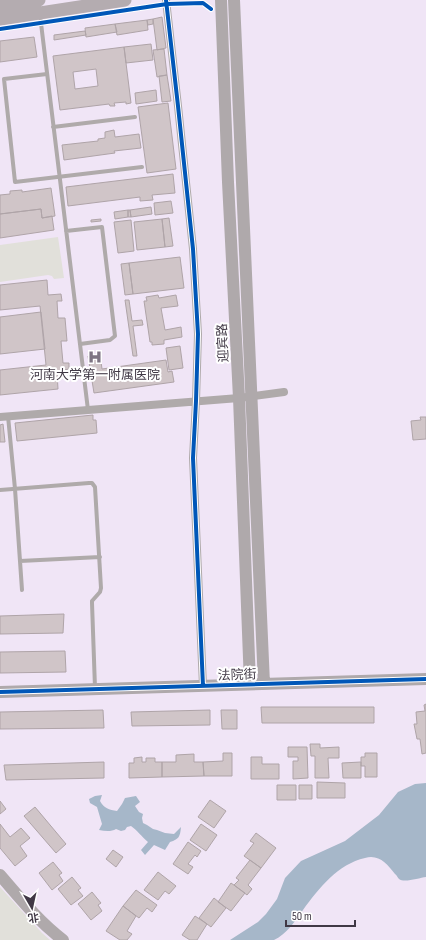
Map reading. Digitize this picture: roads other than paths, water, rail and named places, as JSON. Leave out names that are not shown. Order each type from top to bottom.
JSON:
[{"type":"main road","points":[[0,6],[39,6],[125,0]]},
{"type":"main road","name":"迎宾路","points":[[220,0],[239,398],[250,684]]},
{"type":"main road","name":"迎宾路","points":[[234,0],[264,684]]},
{"type":"main road","points":[[0,19],[39,6]]},
{"type":"main road","name":"法院街","points":[[0,692],[426,679]]},
{"type":"main road","points":[[0,875],[37,917],[51,931],[63,940]]},
{"type":"street","points":[[166,0],[193,249],[198,334],[196,401],[192,458],[203,686]]},
{"type":"street","points":[[4,416],[252,397],[284,392]]},
{"type":"lane","points":[[39,6],[88,410]]},
{"type":"lane","points":[[47,74],[4,79],[15,182],[142,168]]},
{"type":"lane","points":[[53,127],[135,117]]},
{"type":"lane","points":[[66,231],[102,227],[115,336],[110,340],[80,344]]},
{"type":"lane","points":[[4,416],[15,489],[22,590]]},
{"type":"lane","points":[[0,490],[89,483],[94,484],[96,490],[101,590],[92,601],[95,689]]},
{"type":"lane","points":[[20,561],[100,557]]},
{"type":"water","points":[[426,783],[426,877],[401,880],[386,863],[379,859],[370,857],[355,861],[338,871],[323,885],[290,927],[279,937],[274,940],[230,940],[258,922],[266,914],[277,899],[285,878],[301,861],[345,841],[379,815],[398,792],[415,784]]},
{"type":"water","points":[[102,795],[100,801],[103,805],[109,809],[117,811],[125,798],[136,796],[140,802],[135,806],[139,812],[143,814],[143,823],[153,829],[174,834],[181,827],[177,839],[170,842],[165,850],[154,845],[145,855],[141,850],[148,842],[131,826],[121,831],[116,829],[110,831],[99,830],[102,824],[97,807],[90,803],[89,799]]},
{"type":"place","name":"河南大学第一附属医院","points":[[95,357]]}]
